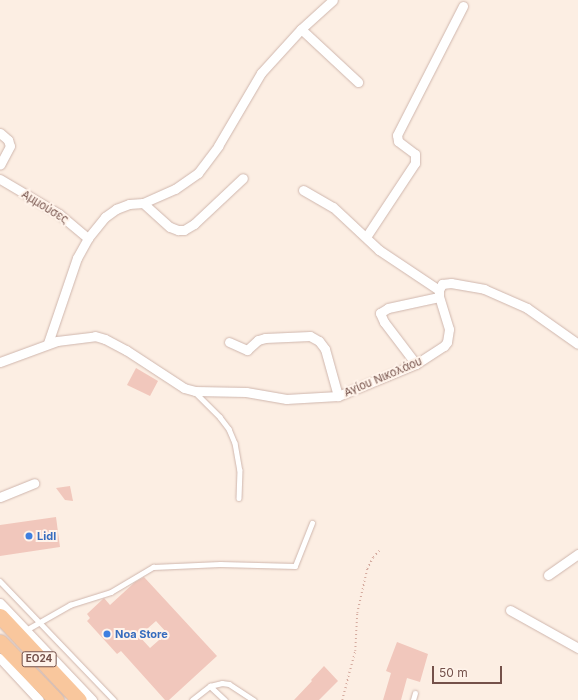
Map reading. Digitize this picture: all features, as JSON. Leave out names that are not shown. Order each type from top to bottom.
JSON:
[{"type":"main road","name":"ΕΟ24","points":[[0,616],[79,700]]},
{"type":"main road","name":"ΕΟ24","points":[[0,642],[56,700]]},
{"type":"street","points":[[48,343],[78,258],[88,238],[105,217],[116,209],[129,204],[142,203],[175,189],[198,173],[218,146],[261,73],[301,29],[331,1]]},
{"type":"street","points":[[366,237],[415,163],[415,154],[398,141],[397,135],[463,6]]},
{"type":"street","points":[[301,29],[358,82]]},
{"type":"street","points":[[0,133],[8,140],[10,146],[0,165]]},
{"type":"street","points":[[142,203],[170,227],[178,230],[184,230],[194,224],[243,178]]},
{"type":"street","name":"Αμμούσες","points":[[0,179],[59,214],[88,238]]},
{"type":"street","points":[[303,190],[333,207],[379,250],[438,293]]},
{"type":"street","points":[[416,364],[384,322],[380,313],[388,308],[438,293],[442,284],[451,283],[484,289],[495,293],[537,313],[578,344]]},
{"type":"street","name":"Αγίου Νικολάου","points":[[0,362],[48,343],[77,337],[99,337],[126,350],[184,388],[195,391],[246,392],[286,400],[304,400],[338,396],[416,364],[438,351],[447,342],[449,325],[438,293]]},
{"type":"street","points":[[229,342],[247,350],[258,340],[265,338],[310,336],[319,341],[325,349],[338,396]]},
{"type":"street","points":[[0,496],[34,483]]},
{"type":"street","points":[[548,575],[578,554]]},
{"type":"street","points":[[0,603],[92,700]]},
{"type":"street","points":[[510,610],[578,648]]},
{"type":"street","points":[[0,658],[39,700]]},
{"type":"lane","points":[[195,391],[220,417],[229,429],[235,443],[240,470],[239,498]]},
{"type":"lane","points":[[26,630],[70,606],[111,592],[153,568],[220,564],[295,566],[312,523]]},
{"type":"lane","points":[[0,581],[114,700]]},
{"type":"lane","points":[[192,700],[210,686],[222,683],[229,684],[254,700]]},
{"type":"lane","points":[[210,686],[225,700]]},
{"type":"lane","points":[[414,700],[415,693]]},
{"type":"path","points":[[342,700],[355,650],[357,613],[367,569],[373,557],[381,549]]},
{"type":"building","points":[[136,368],[158,381],[150,396],[127,385]]},
{"type":"building","points":[[70,486],[73,501],[65,500],[56,488]]},
{"type":"building","name":"Lidl","points":[[56,517],[60,547],[0,556],[0,525]]},
{"type":"building","points":[[144,577],[217,656],[169,700],[165,700],[121,651],[117,654],[87,621],[90,618],[87,614],[104,598],[110,605],[135,582]],"holes":[[[156,621],[167,633],[150,648],[139,636]]]},
{"type":"building","points":[[397,642],[428,654],[420,682],[407,678],[401,700],[383,700],[391,673],[386,671]]},
{"type":"building","points":[[324,666],[338,681],[319,700],[294,700],[312,681],[311,680]]},
{"type":"place","name":"Lidl","points":[[29,536]]},
{"type":"place","name":"Noa Store","points":[[107,634]]}]
